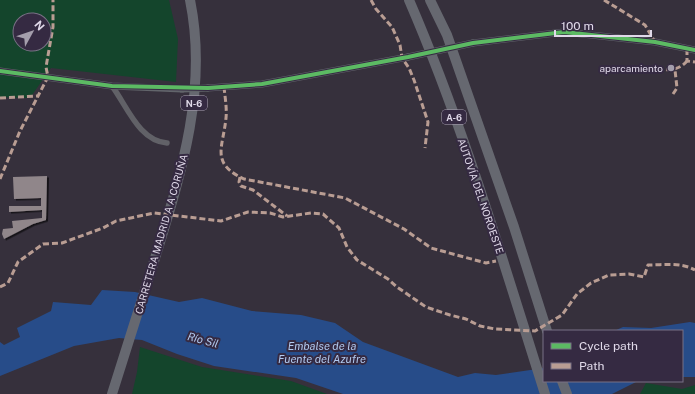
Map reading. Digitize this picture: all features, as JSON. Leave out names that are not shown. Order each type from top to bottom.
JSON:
[{"type":"highway","name":"CARRETERA MADRID A A CORUÑA","points":[[112,394],[172,204],[185,154],[195,99],[197,62],[195,24],[190,0]]},
{"type":"highway","name":"AUTOVÍA DEL NOROESTE","points":[[409,0],[433,55],[495,235],[545,394]]},
{"type":"highway","name":"AUTOVÍA DEL NOROESTE","points":[[430,0],[447,35],[514,227],[547,330]]},
{"type":"highway","points":[[562,382],[567,394]]},
{"type":"street","points":[[0,72],[112,86],[182,89],[262,84],[408,57],[473,43],[564,32],[655,42],[695,50]]},
{"type":"street","points":[[112,86],[146,134],[158,142],[167,143]]},
{"type":"green space","points":[[0,0],[169,0],[178,39],[176,82],[51,68],[30,98],[0,97]]},
{"type":"green space","points":[[140,347],[202,367],[291,381],[327,394],[132,394],[137,372]]},
{"type":"green space","points":[[646,383],[682,389],[695,385],[695,394],[640,394]]},
{"type":"water","name":"Embalse de la Fuente del Azufre","points":[[102,290],[135,292],[179,302],[202,298],[252,311],[301,315],[335,323],[363,342],[458,377],[475,373],[496,375],[543,368],[543,382],[636,382],[612,394],[343,394],[296,378],[214,366],[177,354],[142,340],[119,338],[74,346],[0,376],[0,342],[4,345],[20,337],[17,328],[51,311],[53,302],[91,305]]},
{"type":"water","points":[[690,322],[695,323],[695,377],[683,377],[683,330],[616,330],[623,327],[651,328]]},
{"type":"building","points":[[47,176],[46,220],[33,224],[4,239],[2,234],[3,229],[13,228],[12,221],[42,218],[42,210],[9,212],[9,206],[41,206],[41,198],[14,199],[13,177]]},
{"type":"marked path","points":[[0,98],[38,96],[48,77],[46,67],[53,27],[53,0]]},
{"type":"marked path","points":[[371,0],[376,9],[392,27],[400,45],[402,58],[409,68],[414,80],[428,122],[425,148]]},
{"type":"marked path","points":[[604,0],[645,25],[655,42]]},
{"type":"marked path","points":[[687,49],[687,61],[695,62]]},
{"type":"marked path","points":[[648,70],[674,69],[683,65],[687,61]]},
{"type":"marked path","points":[[673,94],[677,88],[675,70]]},
{"type":"marked path","points":[[224,87],[226,114],[221,154],[226,167],[233,173],[244,179],[345,198],[404,229],[431,248],[486,263],[496,261]]},
{"type":"marked path","points":[[0,179],[20,131],[38,96]]},
{"type":"marked path","points":[[240,177],[239,182],[241,186],[253,190],[287,216]]},
{"type":"marked path","points":[[0,287],[8,283],[18,262],[43,244],[62,243],[103,228],[116,221],[154,213],[221,221],[248,212],[270,213],[283,217],[311,213],[323,214],[339,228],[347,247],[357,260],[388,279],[426,307],[466,319],[480,326],[495,329],[535,331],[562,315],[577,294],[591,283],[609,275],[629,274],[644,277],[648,265],[678,265],[690,267],[695,270]]},
{"type":"cycle path","points":[[0,71],[112,86],[208,88],[262,84],[408,57],[473,43],[564,32],[655,42],[695,50]]},
{"type":"place","name":"aparcamiento","points":[[671,68]]},
{"type":"water label","name":"Río Sil","points":[[203,340]]}]
